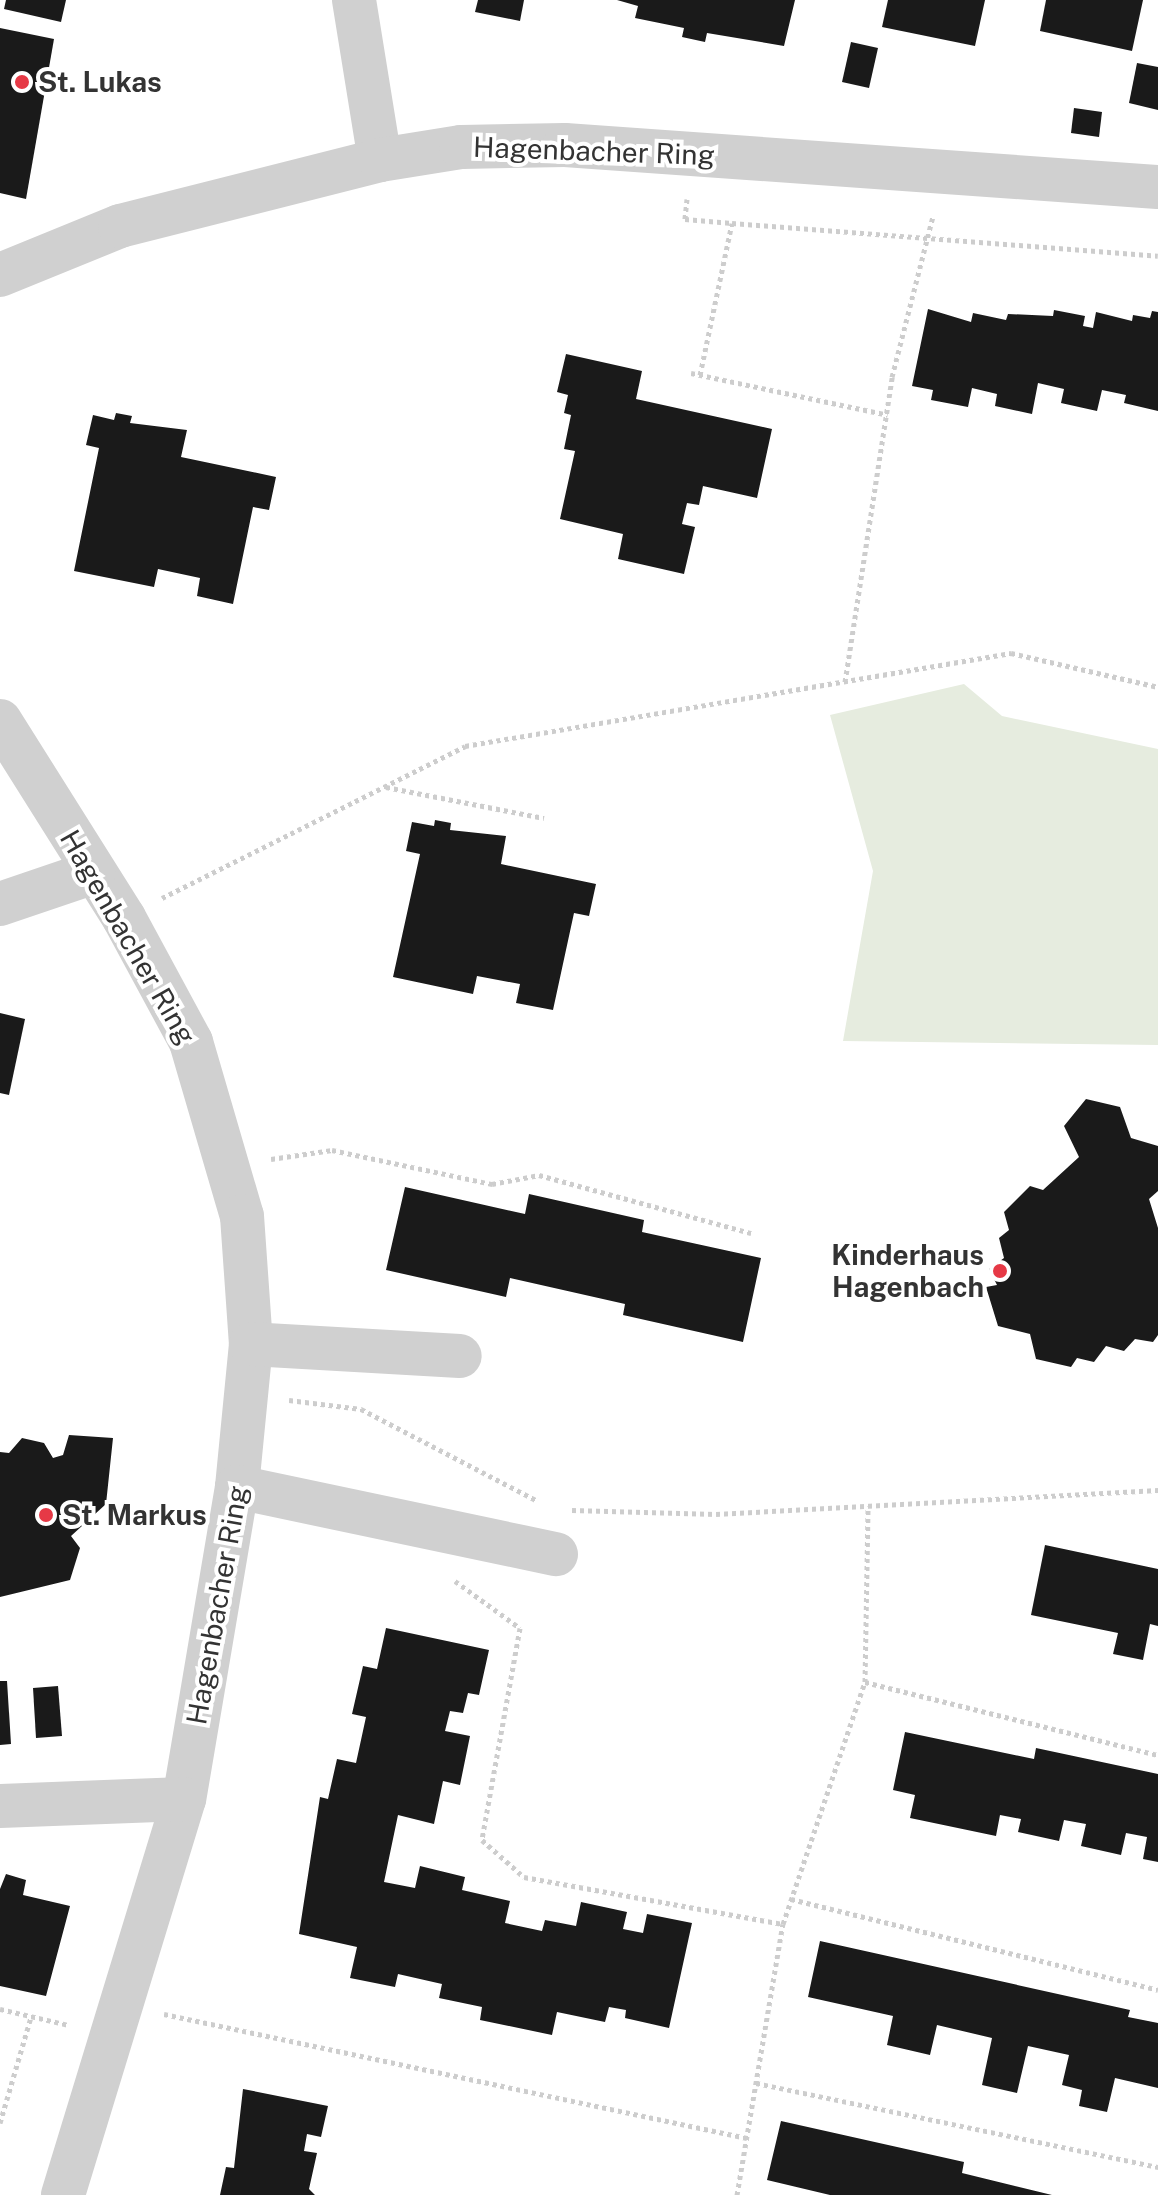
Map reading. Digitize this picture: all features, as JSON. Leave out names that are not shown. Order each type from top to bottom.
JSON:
[{"type":"street","points":[[354,0],[380,160]]},
{"type":"street","name":"Hagenbacher Ring","points":[[0,275],[120,226],[380,160],[461,147],[565,145],[1158,187]]},
{"type":"street","name":"Hagenbacher Ring","points":[[0,721],[124,918],[191,1042],[242,1216],[251,1344],[237,1487],[184,1799],[114,2019],[63,2195]]},
{"type":"street","points":[[0,904],[94,872]]},
{"type":"street","points":[[251,1344],[460,1356]]},
{"type":"street","points":[[237,1487],[556,1554]]},
{"type":"street","points":[[0,1806],[184,1799]]},
{"type":"path","points":[[845,682],[888,415],[931,238],[938,171]]},
{"type":"path","points":[[700,375],[732,223],[1158,256]]},
{"type":"path","points":[[691,373],[888,415]]},
{"type":"path","points":[[124,918],[465,746],[1011,653],[1158,687]]},
{"type":"path","points":[[385,787],[544,818]]},
{"type":"path","points":[[230,1169],[310,1149],[492,1184],[539,1175],[751,1233]]},
{"type":"path","points":[[248,1396],[361,1409],[552,1509]]},
{"type":"path","points":[[567,1509],[716,1514],[1158,1490]]},
{"type":"path","points":[[737,2195],[783,1924],[865,1682],[868,1505]]},
{"type":"path","points":[[444,1573],[520,1628],[482,1840],[524,1877],[783,1924]]},
{"type":"path","points":[[865,1682],[1158,1755]]},
{"type":"path","points":[[791,1899],[1158,1990]]},
{"type":"path","points":[[0,2009],[31,2017],[114,2019],[747,2138]]},
{"type":"path","points":[[0,2123],[31,2017]]},
{"type":"path","points":[[756,2083],[1158,2167]]},
{"type":"shaded area","points":[[964,684],[1002,716],[1158,749],[1158,1045],[843,1041],[873,871],[830,715]]},
{"type":"building","points":[[6,0],[66,0],[61,22],[4,9]]},
{"type":"building","points":[[478,0],[524,0],[520,21],[475,12]]},
{"type":"building","points":[[617,0],[795,0],[784,46],[707,33],[705,42],[682,37],[684,28],[635,18],[638,6]]},
{"type":"building","points":[[888,0],[985,0],[975,46],[882,27]]},
{"type":"building","points":[[1046,0],[1143,0],[1132,51],[1040,31]]},
{"type":"building","name":"St. Lukas","points":[[0,28],[54,39],[26,199],[0,193]]},
{"type":"building","points":[[851,42],[878,48],[869,88],[842,82]]},
{"type":"building","points":[[1137,63],[1158,67],[1158,110],[1129,103]]},
{"type":"building","points":[[1074,108],[1102,112],[1099,137],[1071,133]]},
{"type":"building","points":[[928,309],[971,322],[973,313],[1006,320],[1008,314],[1053,316],[1054,310],[1085,316],[1083,326],[1093,328],[1096,312],[1132,321],[1133,315],[1150,318],[1152,311],[1158,312],[1158,411],[1124,403],[1126,395],[1102,390],[1097,411],[1061,403],[1064,389],[1038,383],[1032,414],[995,406],[997,394],[972,388],[968,407],[931,400],[933,390],[912,386]]},
{"type":"building","points":[[566,354],[642,371],[636,399],[772,429],[757,498],[703,486],[699,505],[687,503],[682,524],[695,527],[684,574],[618,559],[623,534],[560,519],[575,451],[564,449],[571,415],[564,413],[568,395],[557,392]]},
{"type":"building","points":[[116,413],[132,416],[130,423],[187,430],[181,457],[276,477],[269,510],[253,507],[233,604],[197,596],[200,578],[158,569],[154,587],[74,571],[99,448],[86,445],[93,415],[114,420]]},
{"type":"building","points":[[435,820],[451,823],[450,830],[506,836],[501,864],[596,884],[589,916],[574,913],[553,1010],[516,1003],[520,984],[477,976],[473,994],[393,977],[420,854],[406,851],[412,822],[434,826]]},
{"type":"building","points":[[0,1013],[25,1019],[9,1095],[0,1093]]},
{"type":"building","points":[[1086,1099],[1120,1107],[1131,1138],[1158,1146],[1158,1191],[1149,1199],[1158,1228],[1158,1335],[1153,1342],[1135,1339],[1124,1351],[1106,1346],[1094,1362],[1077,1358],[1071,1367],[1036,1359],[1030,1334],[998,1326],[986,1287],[997,1285],[989,1269],[1004,1258],[999,1238],[1009,1230],[1004,1212],[1030,1186],[1043,1190],[1079,1157],[1064,1126]]},
{"type":"building","points":[[405,1187],[525,1214],[529,1194],[644,1220],[642,1232],[761,1258],[743,1342],[623,1315],[625,1304],[510,1278],[506,1297],[386,1270]]},
{"type":"building","name":"St. Markus","points":[[69,1435],[113,1438],[106,1504],[71,1536],[80,1548],[70,1580],[0,1597],[0,1452],[9,1453],[22,1438],[44,1443],[53,1458],[63,1455]]},
{"type":"building","points":[[1045,1545],[1158,1569],[1158,1626],[1150,1624],[1143,1660],[1113,1654],[1118,1633],[1031,1615]]},
{"type":"building","points":[[386,1628],[489,1650],[479,1695],[468,1693],[463,1713],[450,1711],[445,1731],[470,1736],[460,1785],[443,1781],[434,1824],[398,1815],[384,1882],[415,1888],[420,1866],[465,1877],[462,1890],[510,1901],[505,1923],[542,1931],[545,1920],[576,1926],[581,1902],[627,1912],[623,1929],[643,1933],[647,1914],[692,1923],[669,2028],[625,2018],[626,2010],[609,2007],[605,2022],[557,2012],[552,2035],[480,2020],[482,2007],[439,1998],[442,1984],[398,1974],[395,1987],[350,1978],[357,1947],[299,1934],[320,1797],[328,1799],[337,1759],[356,1763],[366,1717],[352,1714],[363,1666],[377,1669]]},
{"type":"building","points":[[0,1681],[7,1681],[11,1744],[0,1745]]},
{"type":"building","points":[[58,1686],[62,1736],[36,1738],[33,1688]]},
{"type":"building","points":[[905,1732],[1034,1759],[1036,1748],[1158,1774],[1158,1862],[1143,1859],[1147,1837],[1126,1833],[1121,1855],[1081,1846],[1086,1824],[1064,1820],[1059,1841],[1018,1832],[1021,1819],[1000,1815],[996,1836],[910,1818],[915,1795],[893,1790]]},
{"type":"building","points":[[6,1874],[26,1880],[23,1895],[70,1906],[46,1996],[0,1986],[0,1889]]},
{"type":"building","points":[[820,1941],[1130,2010],[1128,2017],[1158,2023],[1158,2088],[1115,2078],[1107,2112],[1079,2106],[1082,2090],[1062,2085],[1069,2055],[1028,2046],[1017,2093],[982,2085],[992,2038],[937,2025],[930,2055],[887,2045],[893,2016],[808,1997]]},
{"type":"building","points":[[243,2089],[328,2106],[321,2137],[307,2134],[304,2151],[317,2153],[309,2189],[315,2195],[220,2195],[226,2167],[234,2168]]},
{"type":"building","points":[[781,2121],[964,2162],[962,2173],[1052,2195],[830,2195],[767,2180]]},
{"type":"place","name":"St. Lukas","points":[[22,82]]},
{"type":"place","name":"Kinderhaus Hagenbach","points":[[1000,1271]]},
{"type":"place","name":"St. Markus","points":[[46,1515]]}]
